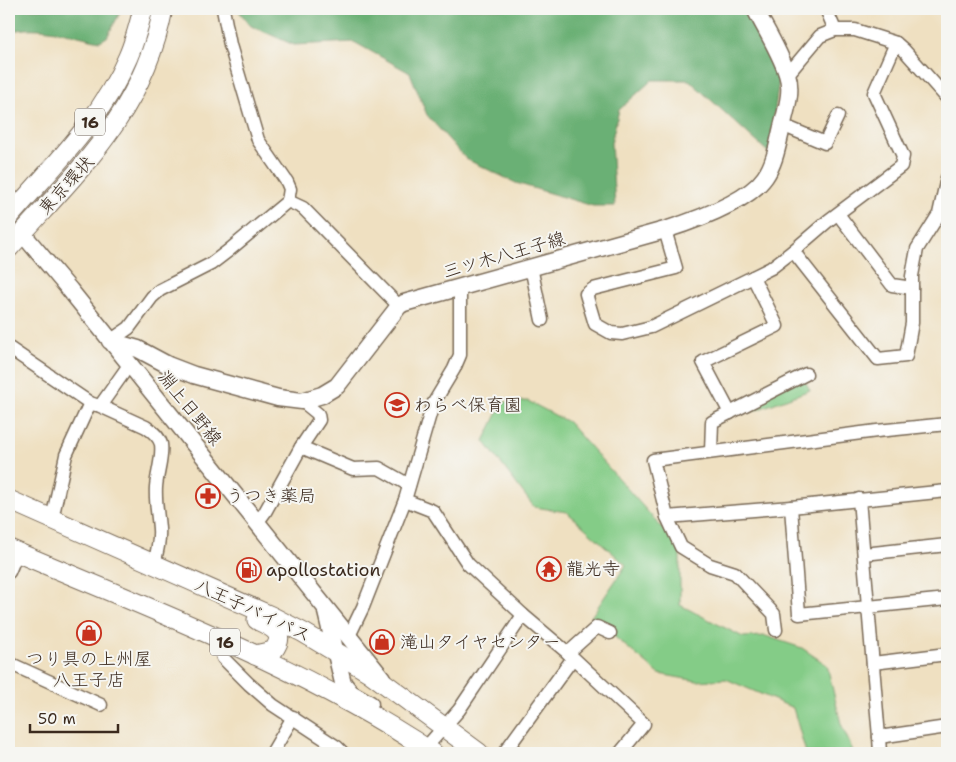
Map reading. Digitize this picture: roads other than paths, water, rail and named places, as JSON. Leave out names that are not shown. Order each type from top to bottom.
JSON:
[{"type":"highway","name":"東京環状","points":[[9,248],[13,223],[104,102],[128,57],[143,9]]},
{"type":"highway","name":"東京環状","points":[[13,223],[80,170],[118,121],[146,67],[157,40],[163,9]]},
{"type":"highway","name":"八王子バイパス","points":[[9,500],[304,632],[386,684],[480,753]]},
{"type":"highway","name":"16","points":[[13,551],[221,640],[336,695],[426,751]]},
{"type":"highway","points":[[194,582],[225,605],[272,626],[278,641],[273,651],[255,656]]},
{"type":"main road","name":"三ツ木八王子線","points":[[399,306],[404,303],[685,224],[728,205],[756,187],[767,176],[772,164],[790,92],[788,74],[755,9]]},
{"type":"main road","name":"淵上日野線","points":[[13,223],[70,290],[386,684]]},
{"type":"main road","points":[[110,342],[138,349],[168,365],[194,375],[278,398],[302,401],[322,395],[337,386],[399,306]]},
{"type":"main road","name":"淵上日野線","points":[[325,610],[342,678],[348,690],[376,708],[426,751]]},
{"type":"main road","points":[[304,632],[320,628],[325,617],[325,610]]},
{"type":"main road","points":[[463,741],[484,753]]},
{"type":"street","points":[[110,342],[128,328],[152,297],[160,290],[211,264],[288,201],[290,189],[287,182],[258,140],[230,45],[223,9]]},
{"type":"street","points":[[826,9],[836,30]]},
{"type":"street","points":[[788,74],[820,36],[836,30],[855,30],[896,43],[947,98]]},
{"type":"street","points":[[665,230],[676,268],[593,289],[586,294],[595,324],[612,333],[622,334],[651,327],[771,268],[901,166],[904,156],[874,93],[896,43]]},
{"type":"street","points":[[782,125],[825,143],[838,116]]},
{"type":"street","points":[[794,251],[878,360],[906,356],[912,323],[912,288],[917,249],[939,214],[947,178]]},
{"type":"street","points":[[288,201],[303,208],[399,306]]},
{"type":"street","points":[[838,214],[892,285],[912,288]]},
{"type":"street","points":[[532,267],[542,320]]},
{"type":"street","points":[[730,413],[704,362],[778,326],[752,277]]},
{"type":"street","points":[[349,636],[363,607],[405,500],[433,404],[454,369],[460,355],[458,320],[460,288]]},
{"type":"street","points":[[9,348],[95,404],[152,431],[160,443],[161,457],[156,484],[155,507],[159,530],[158,552],[154,564]]},
{"type":"street","points":[[52,519],[66,455],[95,404],[129,365]]},
{"type":"street","points":[[711,452],[712,422],[806,374]]},
{"type":"street","points":[[257,523],[320,418],[302,401]]},
{"type":"street","points":[[776,630],[774,614],[735,573],[710,565],[681,547],[667,517],[652,460],[877,431],[947,424]]},
{"type":"street","points":[[301,447],[353,469],[379,468],[408,485]]},
{"type":"street","points":[[667,517],[791,507],[947,491]]},
{"type":"street","points":[[859,499],[880,753]]},
{"type":"street","points":[[405,500],[433,511],[468,564],[644,724],[620,753]]},
{"type":"street","points":[[791,507],[799,614],[947,599]]},
{"type":"street","points":[[864,554],[947,545]]},
{"type":"street","points":[[9,572],[13,551]]},
{"type":"street","points":[[426,751],[458,710],[523,615]]},
{"type":"street","points":[[504,753],[571,656],[597,627],[610,633]]},
{"type":"street","points":[[221,640],[220,649],[223,658],[274,705],[343,753]]},
{"type":"street","points":[[873,663],[947,654]]},
{"type":"street","points":[[9,662],[101,705]]},
{"type":"street","points":[[272,753],[293,717]]},
{"type":"street","points":[[879,737],[947,727]]},
{"type":"place","name":"わらべ保育園","points":[[397,405]]},
{"type":"place","name":"うつき薬局","points":[[208,496]]},
{"type":"place","name":"龍光寺","points":[[549,569]]},
{"type":"place","name":"apollostation","points":[[249,570]]},
{"type":"place","name":"つり具の上州屋 八王子店","points":[[89,633]]},
{"type":"place","name":"滝山タイヤセンター","points":[[382,642]]}]
